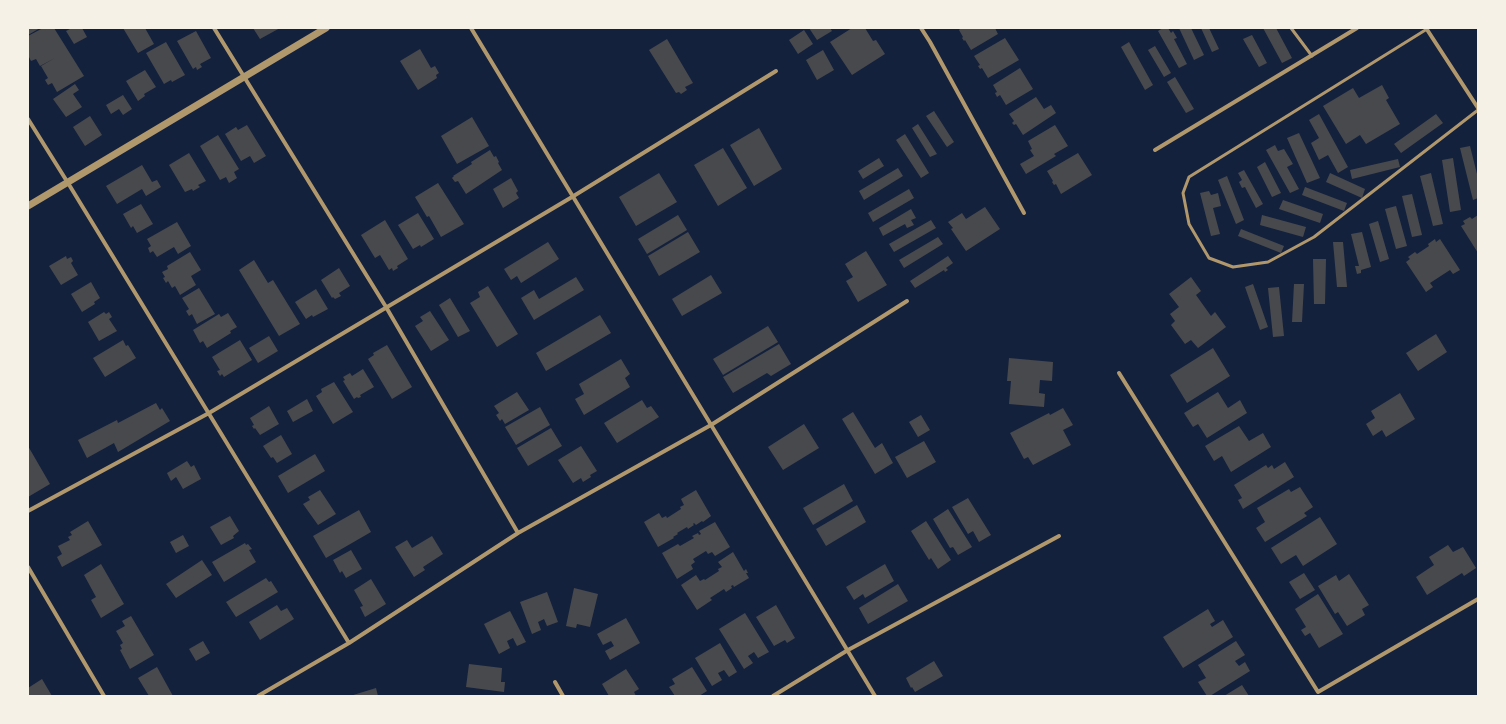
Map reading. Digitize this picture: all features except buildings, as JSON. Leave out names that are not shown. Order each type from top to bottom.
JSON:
[{"type":"street","points":[[214,28],[386,308],[518,533]]},
{"type":"street","points":[[28,206],[326,28]]},
{"type":"street","points":[[470,28],[875,696]]},
{"type":"street","points":[[921,28],[1024,213]]},
{"type":"street","points":[[1155,150],[1357,28]]},
{"type":"street","points":[[1427,28],[1478,109]]},
{"type":"street","points":[[28,511],[209,412],[386,308],[572,197],[776,71]]},
{"type":"street","points":[[28,119],[209,412],[349,643]]},
{"type":"street","points":[[258,696],[349,643],[518,533],[711,425],[907,301]]},
{"type":"street","points":[[1119,373],[1318,692],[1478,600]]},
{"type":"street","points":[[773,696],[848,650],[1059,536]]},
{"type":"street","points":[[28,567],[104,696]]},
{"type":"street","points":[[555,682],[563,696]]},
{"type":"lane","points":[[1290,28],[1312,56]]},
{"type":"lane","points":[[1427,28],[1190,177],[1183,193],[1190,224],[1209,258],[1233,267],[1268,262],[1314,237],[1478,109]]}]
